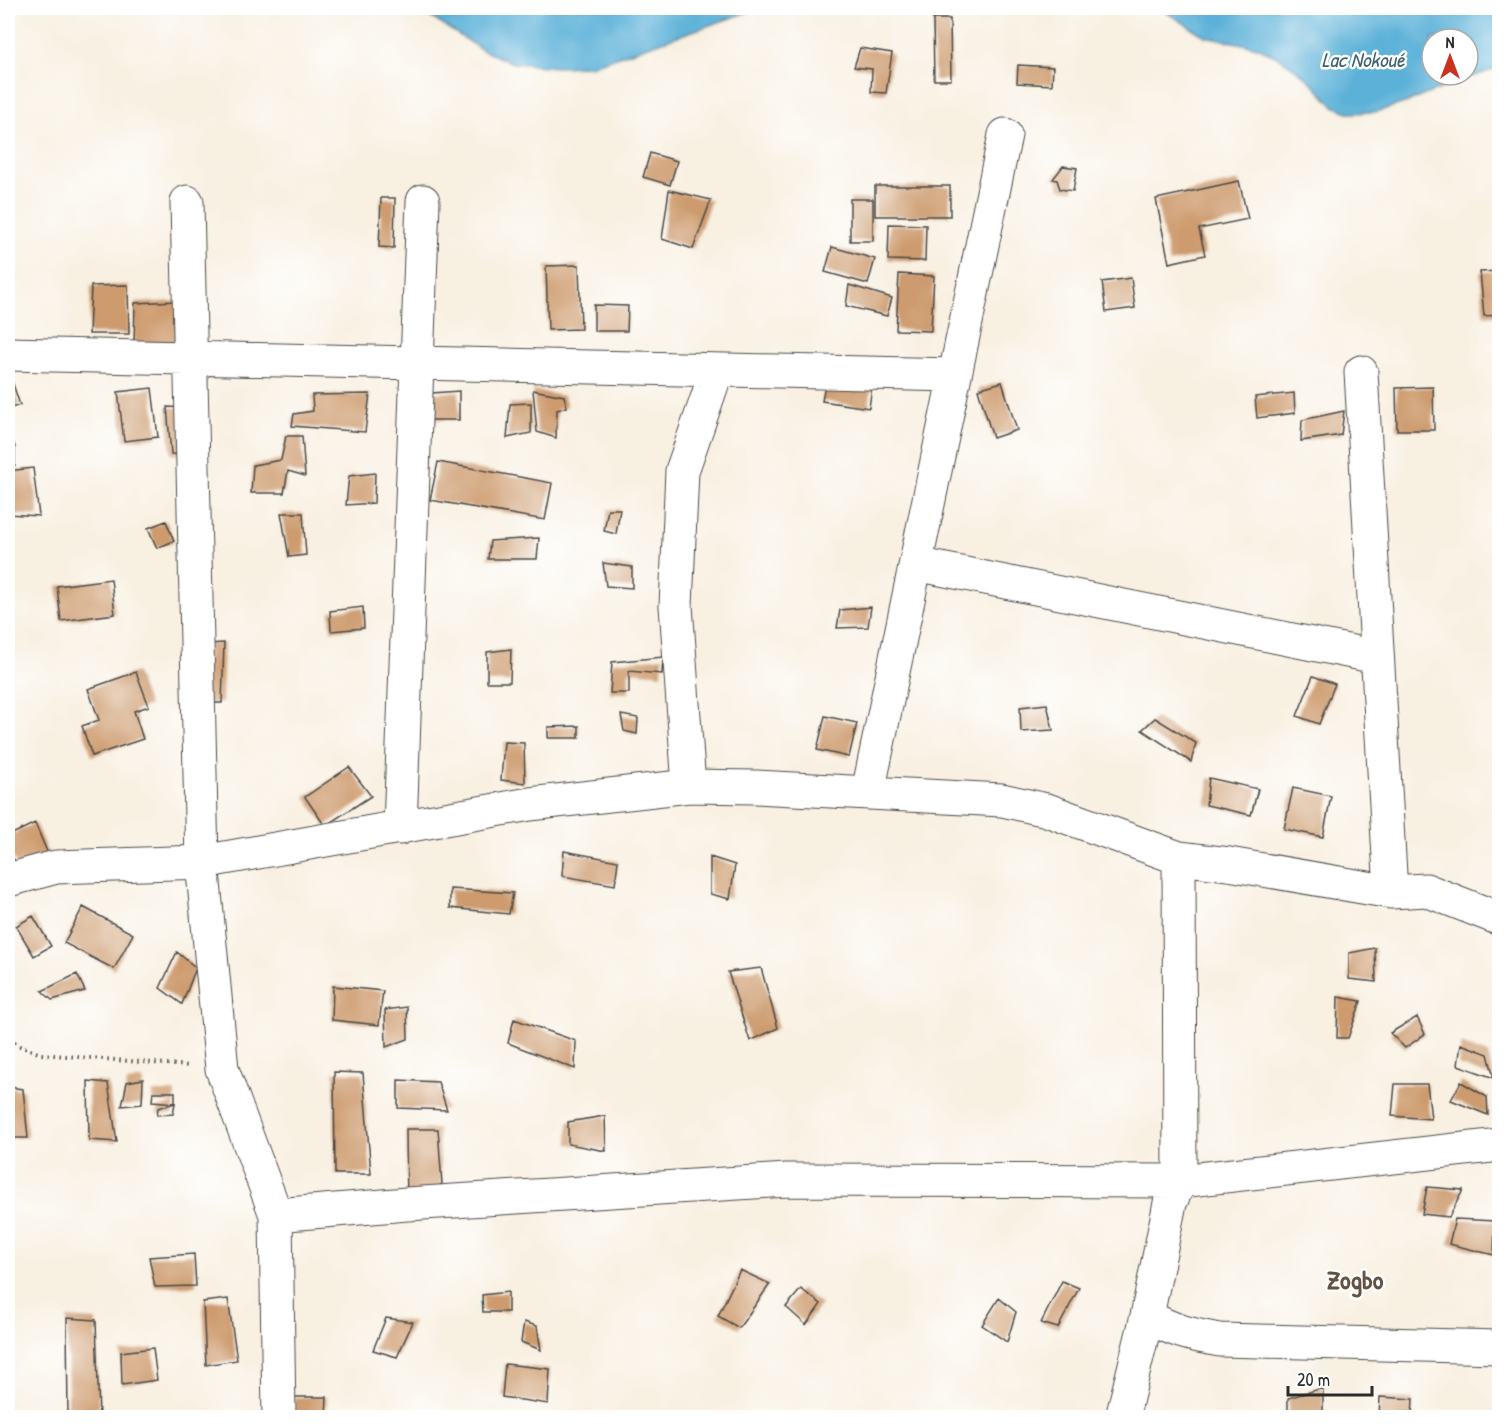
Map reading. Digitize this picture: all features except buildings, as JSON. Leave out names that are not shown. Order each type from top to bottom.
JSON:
[{"type":"street","points":[[868,792],[1005,135]]},
{"type":"street","points":[[400,828],[423,201]]},
{"type":"street","points":[[186,202],[202,862],[222,1069],[276,1215],[279,1418]]},
{"type":"street","points":[[8,354],[955,375]]},
{"type":"street","points":[[689,786],[676,606],[682,471],[717,370]]},
{"type":"street","points":[[1361,372],[1391,892]]},
{"type":"street","points":[[916,564],[1377,657]]},
{"type":"street","points":[[8,880],[56,867],[202,862],[530,804],[689,786],[868,792],[1002,800],[1047,810],[1179,858],[1229,864],[1391,892],[1426,890],[1500,919]]},
{"type":"street","points":[[1122,1418],[1147,1316],[1170,1203],[1180,1181],[1179,858]]},
{"type":"street","points":[[276,1215],[407,1204],[787,1180],[1180,1181],[1500,1145]]},
{"type":"street","points":[[1147,1316],[1188,1335],[1220,1340],[1500,1347]]},
{"type":"path","points":[[8,1032],[17,1045],[41,1054],[222,1069]]},
{"type":"water","points":[[416,8],[760,8],[590,66],[556,67],[513,63],[484,51]]},
{"type":"water","name":"Lac Nokoué","points":[[1159,8],[1499,8],[1499,68],[1480,74],[1480,27],[1420,27],[1420,87],[1445,87],[1376,112],[1350,113],[1334,106],[1307,78],[1281,59],[1257,47],[1205,36]]},
{"type":"district","name":"Zogbo","points":[[1355,1280]]}]
